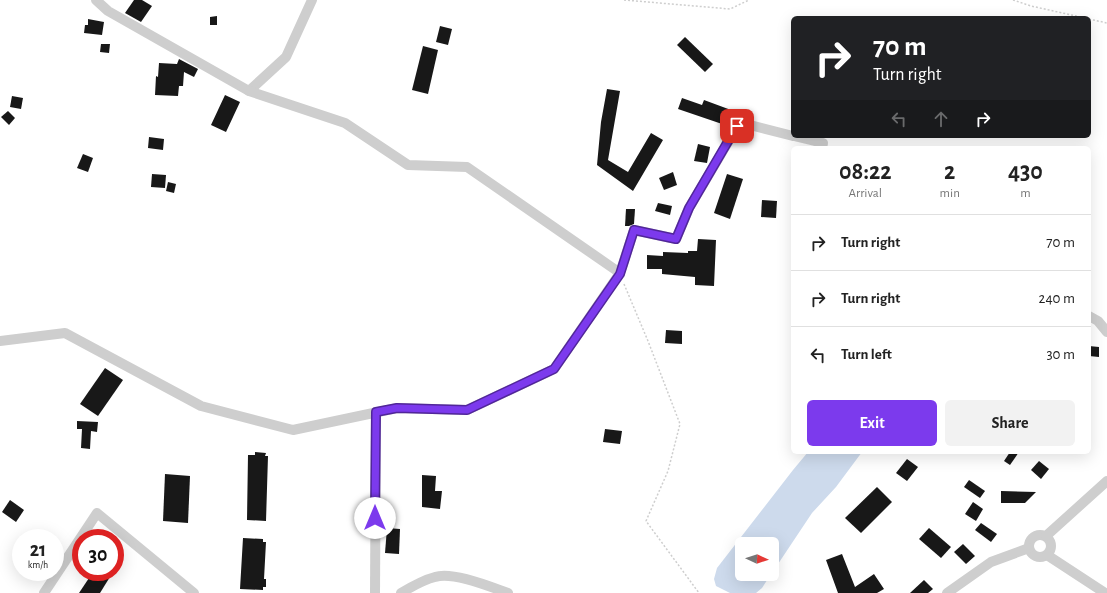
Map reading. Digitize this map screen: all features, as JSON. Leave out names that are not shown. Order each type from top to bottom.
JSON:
[{"type":"street","points":[[96,0],[108,11],[249,90],[345,124],[408,165],[467,167],[620,274]]},
{"type":"street","points":[[249,90],[286,57],[312,0]]},
{"type":"street","points":[[0,341],[65,333],[201,406],[293,430],[397,408],[467,410],[554,369],[620,274],[634,230],[676,239],[689,208],[737,126],[754,126],[791,135]]},
{"type":"street","points":[[802,138],[823,143],[822,146]]},
{"type":"street","points":[[1091,317],[1098,321],[1107,332]]},
{"type":"street","points":[[375,593],[376,412]]},
{"type":"street","points":[[1046,536],[1107,481]]},
{"type":"street","points":[[44,593],[97,513],[192,592]]},
{"type":"street","points":[[1038,534],[1046,536],[1051,543],[1050,552],[1043,557],[1034,556],[1029,548],[1030,540],[1038,534]]},
{"type":"street","points":[[947,593],[991,562],[1029,548]]},
{"type":"street","points":[[1047,555],[1105,593]]},
{"type":"street","points":[[401,593],[436,576],[447,576],[469,580],[508,593]]},
{"type":"path","points":[[624,0],[730,9],[749,0]]},
{"type":"path","points":[[1013,0],[1031,6],[1075,16]]},
{"type":"path","points":[[1091,19],[1107,23]]},
{"type":"path","points":[[620,274],[680,424],[668,470],[646,521],[699,593]]},
{"type":"water","points":[[806,454],[861,454],[836,487],[812,513],[779,562],[779,537],[741,537]]},
{"type":"water","points":[[735,545],[735,581],[766,581],[762,588],[756,593],[730,593],[716,586],[714,579],[717,568]]},
{"type":"building","points":[[134,0],[142,0],[152,6],[141,22],[125,13]]},
{"type":"building","points":[[217,16],[217,25],[210,25],[210,17]]},
{"type":"building","points":[[88,19],[104,22],[102,35],[84,33],[85,25],[88,25]]},
{"type":"building","points":[[440,26],[452,29],[448,45],[436,42]]},
{"type":"building","points":[[685,37],[713,64],[705,72],[677,45]]},
{"type":"building","points":[[101,44],[110,44],[109,53],[100,52]]},
{"type":"building","points":[[423,46],[438,50],[428,94],[412,90]]},
{"type":"building","points":[[179,59],[198,69],[194,77],[184,72],[183,86],[179,86],[178,96],[155,95],[156,76],[158,77],[159,63],[177,64]]},
{"type":"building","points":[[607,89],[620,91],[608,160],[628,172],[651,133],[663,140],[633,191],[597,165],[601,122]]},
{"type":"building","points":[[225,95],[240,102],[226,132],[211,125]]},
{"type":"building","points":[[12,96],[23,98],[21,109],[10,107]]},
{"type":"building","points":[[682,98],[702,105],[704,100],[731,110],[725,125],[678,109]]},
{"type":"building","points":[[8,111],[15,118],[9,125],[1,117]]},
{"type":"building","points":[[149,137],[164,139],[163,150],[148,148]]},
{"type":"building","points":[[698,144],[710,147],[707,163],[694,161]]},
{"type":"building","points":[[83,154],[93,158],[88,172],[77,168]]},
{"type":"building","points":[[673,172],[677,185],[664,190],[659,178]]},
{"type":"building","points":[[152,174],[166,175],[165,188],[151,187]]},
{"type":"building","points":[[727,174],[743,179],[730,219],[714,213]]},
{"type":"building","points":[[168,182],[176,184],[174,193],[166,191]]},
{"type":"building","points":[[762,200],[777,201],[776,218],[761,217]]},
{"type":"building","points":[[658,203],[672,206],[670,215],[655,211]]},
{"type":"building","points":[[626,209],[635,209],[634,224],[629,226],[625,226]]},
{"type":"building","points":[[698,239],[716,240],[714,286],[695,285],[695,277],[662,274],[662,269],[647,269],[647,255],[663,256],[663,252],[688,253],[688,251],[697,251]]},
{"type":"building","points":[[666,330],[682,331],[682,344],[665,343]]},
{"type":"building","points":[[1091,346],[1099,347],[1099,357],[1091,356]]},
{"type":"building","points":[[105,368],[123,380],[98,416],[80,404]]},
{"type":"building","points":[[77,421],[98,422],[97,432],[91,431],[90,449],[81,448],[82,429],[77,429]]},
{"type":"building","points":[[605,429],[622,431],[620,444],[603,442]]},
{"type":"building","points":[[255,452],[266,453],[265,456],[268,456],[266,521],[247,520],[248,455],[255,455]]},
{"type":"building","points":[[1009,454],[1018,454],[1010,465],[1004,461]]},
{"type":"building","points":[[907,459],[918,467],[907,481],[896,473]]},
{"type":"building","points":[[1039,461],[1049,469],[1041,479],[1031,470]]},
{"type":"building","points":[[165,474],[190,476],[188,523],[163,521]]},
{"type":"building","points":[[422,475],[436,476],[435,491],[442,491],[440,509],[422,507]]},
{"type":"building","points":[[969,480],[985,491],[980,498],[964,487]]},
{"type":"building","points":[[877,487],[892,502],[861,533],[845,518]]},
{"type":"building","points":[[1001,491],[1036,492],[1025,503],[1001,503]]},
{"type":"building","points":[[10,500],[24,510],[16,522],[2,512]]},
{"type":"building","points":[[973,502],[983,509],[976,521],[965,514]]},
{"type":"building","points":[[981,523],[997,534],[991,542],[975,530]]},
{"type":"building","points":[[387,528],[400,529],[399,554],[385,553]]},
{"type":"building","points":[[929,528],[951,547],[941,558],[919,539]]},
{"type":"building","points":[[243,538],[263,539],[263,542],[266,542],[264,579],[266,579],[266,587],[263,587],[263,590],[240,589]]},
{"type":"building","points":[[963,544],[975,556],[966,564],[954,552]]},
{"type":"building","points":[[842,554],[855,587],[874,574],[884,589],[877,593],[838,593],[826,560]]},
{"type":"building","points":[[924,580],[933,589],[928,593],[910,593]]},
{"type":"building","points":[[87,581],[107,581],[100,593],[79,593]]},
{"type":"route","points":[[375,518],[376,412],[397,408],[467,410],[554,369],[620,274],[634,230],[676,239],[689,208],[737,126]]}]
